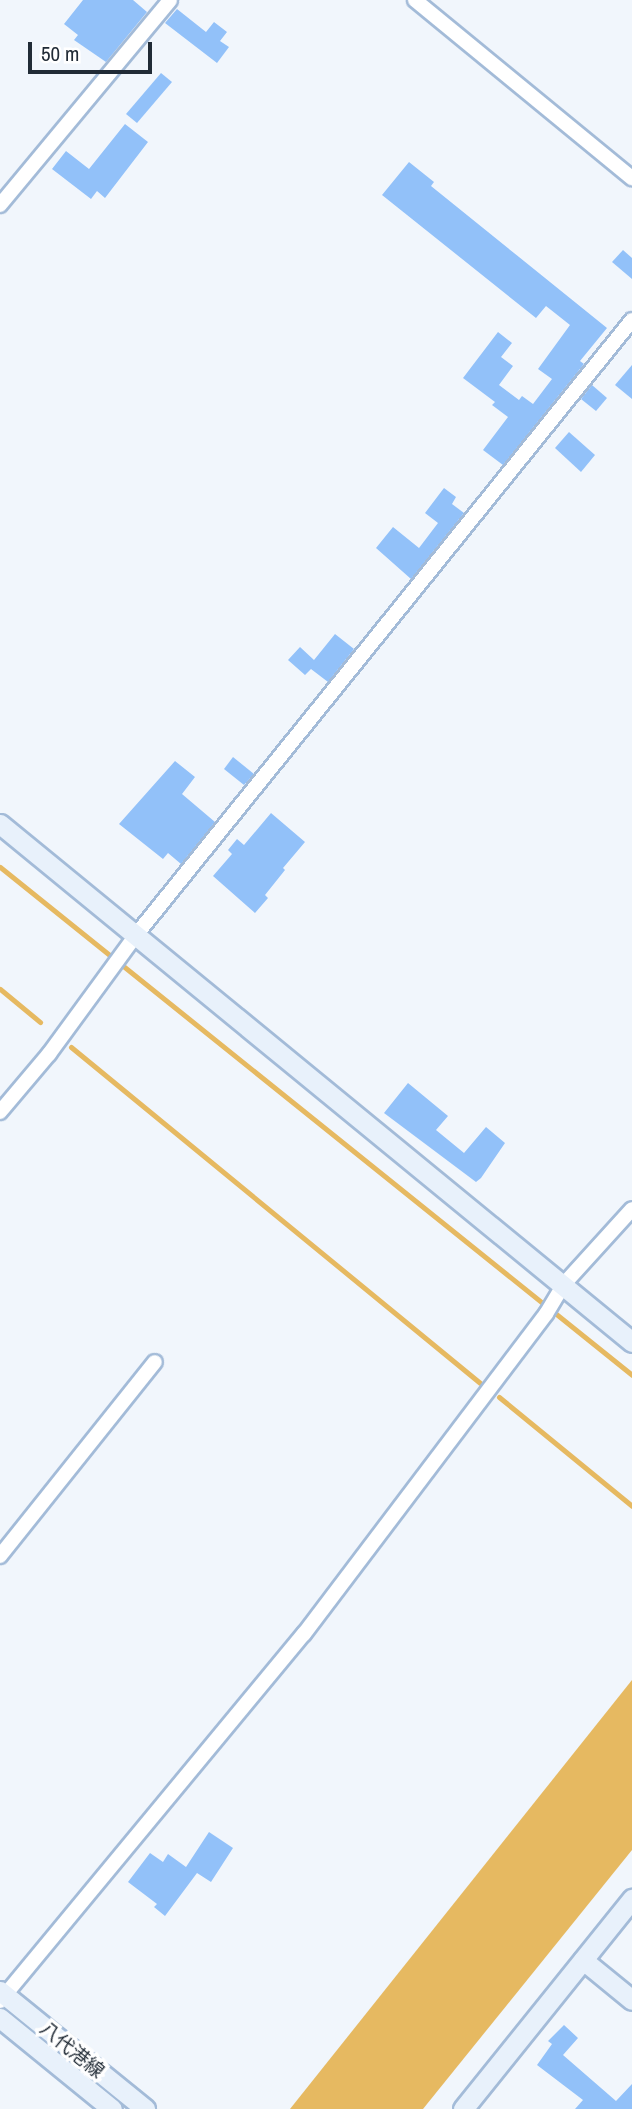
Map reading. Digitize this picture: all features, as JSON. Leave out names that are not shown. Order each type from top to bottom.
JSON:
[{"type":"street","points":[[0,205],[170,0]]},
{"type":"street","points":[[415,0],[632,178]]},
{"type":"street","points":[[0,1112],[48,1054],[136,935],[632,320]]},
{"type":"street","points":[[0,824],[632,1342]]},
{"type":"street","points":[[2,1996],[304,1634],[546,1314],[564,1284],[632,1209]]},
{"type":"street","points":[[0,1556],[155,1362]]},
{"type":"street","points":[[463,2109],[632,1899]]},
{"type":"street","points":[[583,1960],[632,2000]]},
{"type":"street","name":"八代港線","points":[[2,1996],[145,2109]]},
{"type":"street","name":"八代港線","points":[[0,2018],[112,2109]]},
{"type":"shaded area","points":[[632,1680],[632,1850],[423,2109],[290,2109]]},
{"type":"building","points":[[83,0],[133,0],[147,12],[106,62],[74,40],[78,35],[64,24]]},
{"type":"building","points":[[177,9],[206,32],[214,22],[227,32],[220,41],[229,47],[217,63],[165,23]]},
{"type":"building","points":[[161,73],[172,82],[137,123],[126,114]]},
{"type":"building","points":[[125,124],[148,142],[105,198],[97,191],[91,199],[52,169],[66,151],[89,169]]},
{"type":"building","points":[[409,162],[434,182],[431,186],[607,328],[580,361],[584,364],[503,465],[483,450],[508,417],[492,405],[495,402],[463,378],[498,332],[512,343],[501,357],[513,366],[499,385],[519,400],[522,396],[533,404],[552,379],[538,369],[570,325],[546,306],[536,318],[382,195]]},
{"type":"building","points":[[623,250],[632,258],[632,279],[612,262]]},
{"type":"building","points":[[632,365],[632,399],[615,385]]},
{"type":"building","points":[[592,385],[607,398],[596,411],[581,399]]},
{"type":"building","points":[[569,432],[595,455],[581,472],[555,448]]},
{"type":"building","points":[[444,488],[456,497],[452,504],[464,513],[411,579],[376,548],[393,527],[419,548],[438,523],[425,513]]},
{"type":"building","points":[[335,634],[354,649],[328,682],[311,669],[305,675],[288,660],[300,647],[314,660]]},
{"type":"building","points":[[233,757],[254,774],[244,785],[224,769]]},
{"type":"building","points":[[175,761],[195,777],[182,794],[215,822],[181,864],[168,853],[163,859],[119,824]]},
{"type":"building","points":[[271,813],[305,842],[283,868],[285,870],[265,895],[268,898],[255,913],[213,876],[232,854],[228,850],[237,839],[244,845]]},
{"type":"building","points":[[408,1083],[448,1116],[436,1130],[464,1153],[486,1127],[505,1143],[476,1182],[384,1113]]},
{"type":"building","points":[[209,1832],[233,1848],[211,1882],[197,1873],[165,1916],[154,1907],[157,1904],[128,1882],[150,1853],[163,1862],[168,1854],[186,1867]]},
{"type":"building","points":[[564,2025],[578,2038],[563,2055],[616,2101],[632,2084],[632,2109],[575,2109],[583,2100],[537,2065],[552,2044],[548,2041]]},
{"type":"waterway","points":[[0,867],[632,1375]]},
{"type":"waterway","points":[[0,989],[40,1022]]},
{"type":"waterway","points":[[71,1047],[480,1383]]},
{"type":"waterway","points":[[499,1397],[632,1506]]}]
